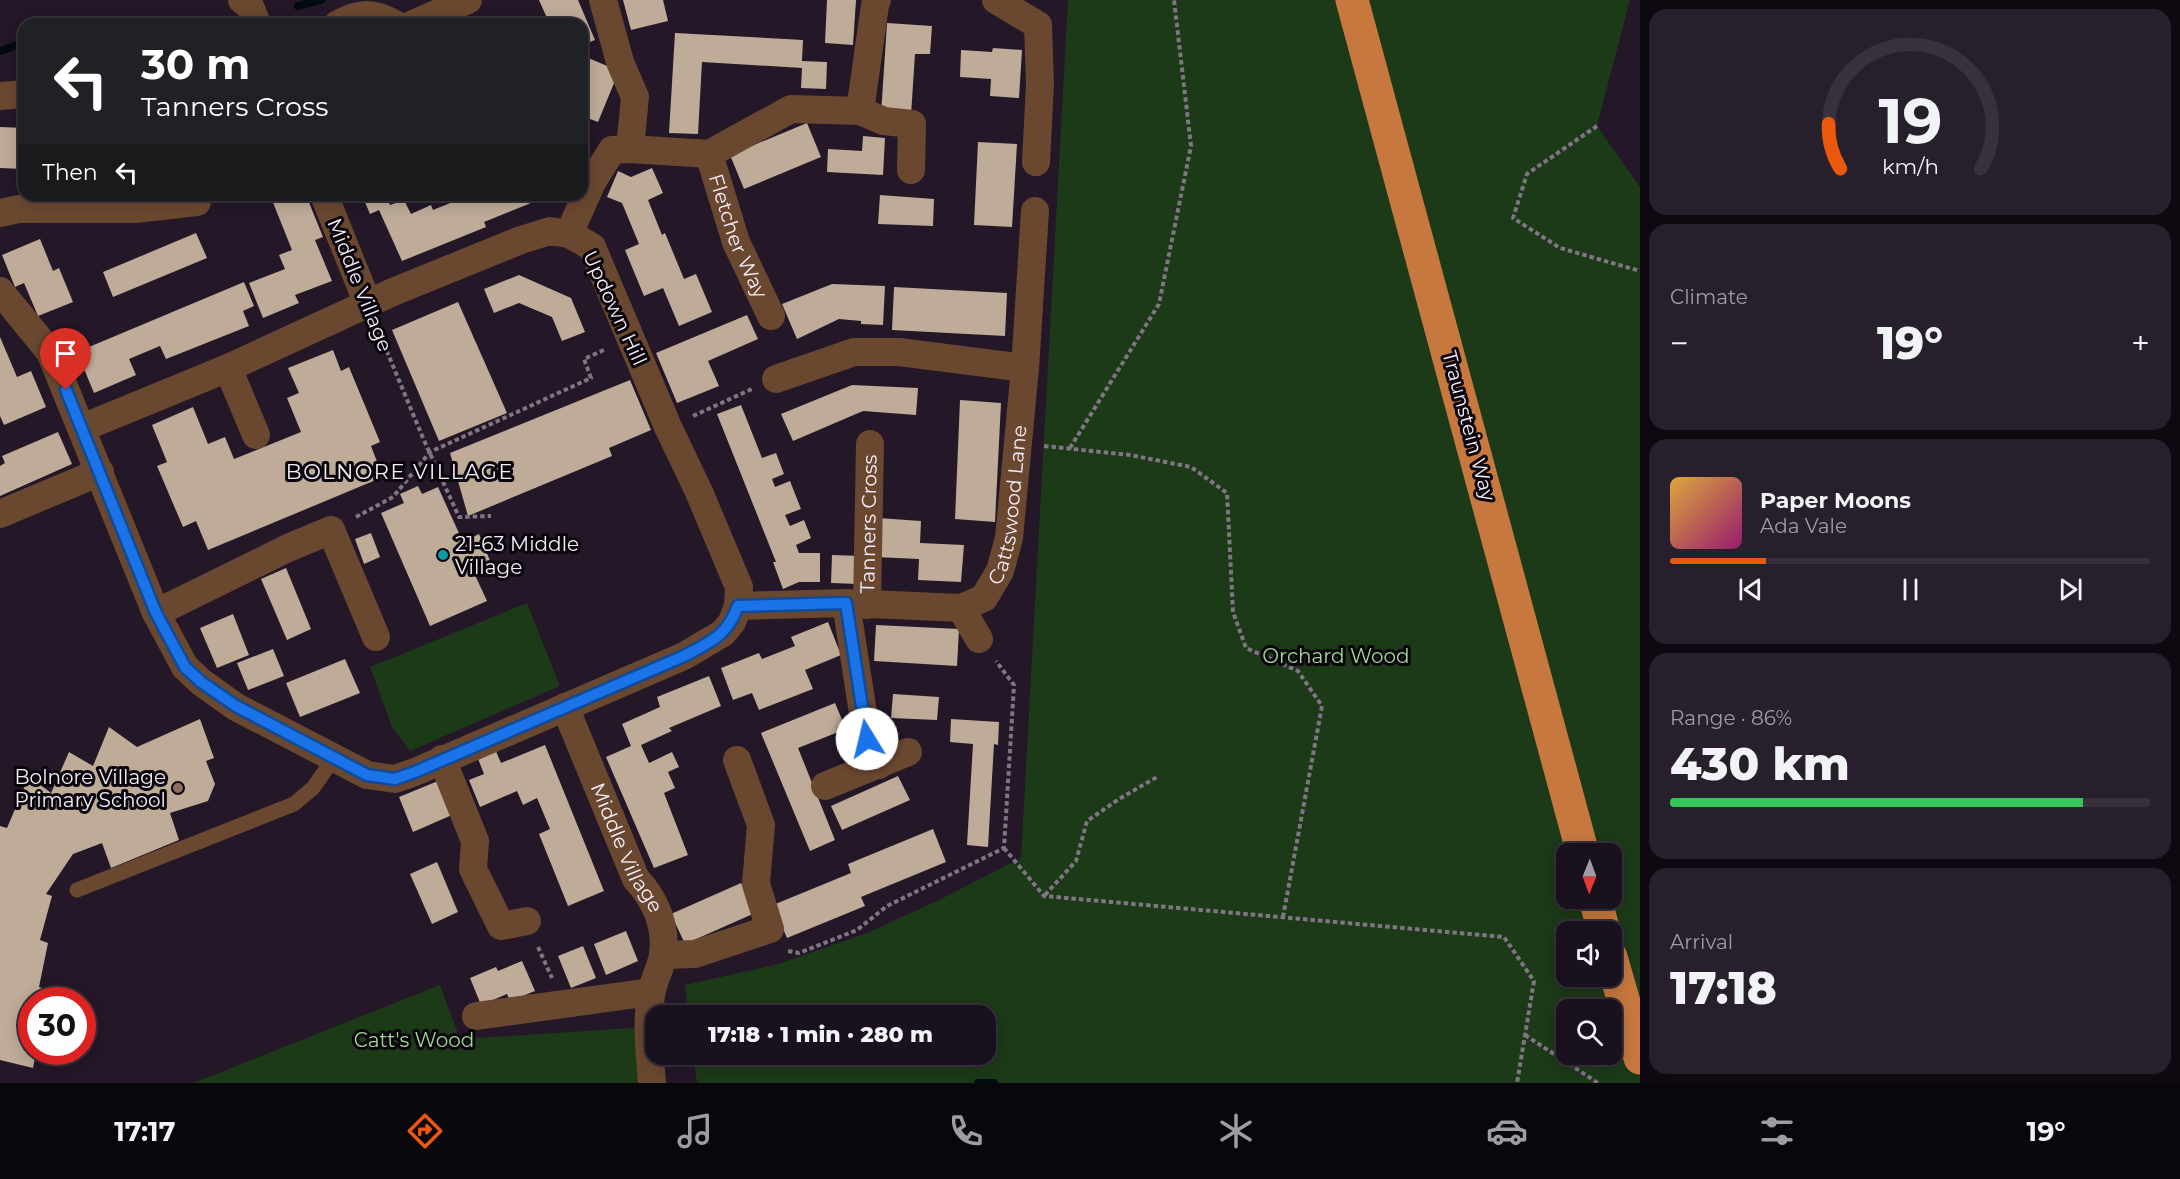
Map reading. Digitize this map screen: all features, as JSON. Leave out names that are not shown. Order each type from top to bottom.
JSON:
[{"type":"highway","name":"Traunstein Way","points":[[1352,0],[1580,843]]},
{"type":"highway","points":[[1620,987],[1640,1058]]},
{"type":"street","points":[[242,0],[250,6],[255,18]]},
{"type":"street","points":[[426,18],[468,0]]},
{"type":"street","points":[[588,191],[612,150],[630,149],[635,98],[620,62],[603,0]]},
{"type":"street","points":[[860,111],[877,0]]},
{"type":"street","points":[[996,0],[1038,25],[1040,84],[1036,162]]},
{"type":"street","points":[[349,18],[354,15],[384,18]]},
{"type":"street","points":[[0,96],[18,94]]},
{"type":"street","name":"Fletcher Way","points":[[630,149],[709,154],[791,109],[860,111],[884,121],[912,124],[911,170]]},
{"type":"street","name":"Fletcher Way","points":[[709,154],[736,242],[771,316]]},
{"type":"street","name":"Middle Village","points":[[326,201],[368,304]]},
{"type":"street","points":[[569,234],[584,201]]},
{"type":"street","points":[[0,213],[19,209],[135,209],[197,202]]},
{"type":"street","name":"Cattswood Lane","points":[[961,608],[984,598],[1000,571],[1009,538],[1025,368],[1035,211]]},
{"type":"street","name":"Updown Hill","points":[[82,428],[228,368],[368,304],[521,240],[550,231],[569,234],[592,247],[738,587],[738,606]]},
{"type":"street","points":[[3,303],[50,352],[156,613],[185,667],[201,682],[236,706],[367,775],[395,779],[415,772],[684,656],[723,633],[732,622],[738,606]]},
{"type":"street","points":[[776,379],[854,352],[898,352],[1025,368]]},
{"type":"street","points":[[228,368],[256,435]]},
{"type":"street","name":"Tanners Cross","points":[[870,444],[857,604],[867,739],[879,765]]},
{"type":"street","points":[[0,514],[100,472]]},
{"type":"street","points":[[156,613],[288,548],[331,531],[376,637]]},
{"type":"street","name":"Tanners Cross","points":[[738,606],[857,604],[961,608]]},
{"type":"street","points":[[961,608],[979,639]]},
{"type":"street","name":"Middle Village","points":[[565,707],[636,879],[648,891],[663,924],[663,955],[651,992],[647,1027],[652,1083]]},
{"type":"street","points":[[825,786],[908,752]]},
{"type":"street","points":[[442,759],[475,841],[472,869],[501,926],[527,921]]},
{"type":"street","points":[[663,955],[695,954],[770,929],[756,884],[761,825],[737,760]]},
{"type":"street","points":[[476,1016],[651,992]]},
{"type":"lane","points":[[77,890],[294,804],[313,788],[334,758]]},
{"type":"path","points":[[1070,448],[1159,304],[1191,146],[1174,0]]},
{"type":"path","points":[[1597,126],[1527,174],[1514,218],[1560,248],[1640,271]]},
{"type":"path","name":"Middle Village","points":[[368,304],[459,517],[491,516]]},
{"type":"path","points":[[331,531],[393,497],[430,452],[591,378],[584,358],[631,339]]},
{"type":"path","points":[[668,428],[776,379]]},
{"type":"path","points":[[1018,443],[1130,455],[1191,467],[1227,493],[1233,612],[1246,648],[1298,671],[1322,705],[1283,917]]},
{"type":"path","points":[[979,639],[1014,685],[1004,848],[1044,896],[1504,937],[1534,981],[1516,1083]]},
{"type":"path","points":[[1044,896],[1076,861],[1087,821],[1119,799],[1158,777]]},
{"type":"path","points":[[770,929],[779,949],[799,953],[857,930],[887,906],[1004,848]]},
{"type":"path","points":[[527,921],[562,1004]]},
{"type":"path","points":[[1525,1035],[1598,1083]]},
{"type":"green space","name":"Orchard Wood","points":[[1068,0],[1630,0],[1597,126],[1640,187],[1640,1083],[697,1083],[694,1065],[996,1065],[996,1005],[688,1005],[685,985],[778,964],[867,933],[937,901],[1021,858]]},
{"type":"green space","points":[[527,603],[560,686],[410,751],[392,727],[370,667]]},
{"type":"green space","name":"Catt's Wood","points":[[440,985],[460,1039],[645,1027],[645,1065],[655,1065],[659,1083],[193,1083]]},
{"type":"building","points":[[539,0],[578,0],[586,18],[547,18]]},
{"type":"building","points":[[623,0],[663,0],[668,21],[631,30]]},
{"type":"building","points":[[827,0],[856,0],[853,45],[825,43]]},
{"type":"building","points":[[887,23],[932,26],[930,54],[915,54],[911,115],[881,114]]},
{"type":"building","points":[[588,24],[595,40],[588,43]]},
{"type":"building","points":[[675,33],[803,40],[802,61],[827,62],[826,89],[801,88],[802,68],[702,62],[698,134],[669,133]]},
{"type":"building","points":[[993,48],[1022,50],[1019,98],[990,96],[991,79],[960,77],[961,50],[992,52]]},
{"type":"building","points":[[588,58],[619,71],[598,122],[588,118]]},
{"type":"building","points":[[807,123],[821,157],[744,189],[730,155]]},
{"type":"building","points":[[0,127],[18,128],[18,169],[0,168]]},
{"type":"building","points":[[863,136],[885,138],[883,175],[827,172],[828,149],[862,151]]},
{"type":"building","points":[[978,142],[1017,144],[1012,227],[974,225]]},
{"type":"building","points":[[652,168],[663,193],[648,200],[662,235],[665,233],[684,279],[696,274],[712,312],[679,326],[663,288],[644,296],[625,250],[639,244],[622,203],[607,197],[618,171],[631,177]]},
{"type":"building","points":[[880,195],[934,199],[933,226],[878,224]]},
{"type":"building","points":[[272,201],[308,201],[323,237],[315,240],[332,281],[295,295],[299,303],[263,318],[249,283],[285,269],[279,255],[292,250]]},
{"type":"building","points":[[365,201],[388,201],[390,205],[404,201],[411,214],[431,205],[433,210],[455,201],[536,201],[484,222],[486,227],[402,261],[379,210],[370,214]]},
{"type":"building","points":[[196,233],[207,258],[113,297],[103,272]]},
{"type":"building","points":[[40,239],[53,271],[59,268],[73,302],[38,316],[24,283],[15,287],[2,255]]},
{"type":"building","points":[[519,275],[571,298],[585,332],[562,341],[552,317],[519,303],[494,313],[484,289]]},
{"type":"building","points":[[244,282],[254,306],[243,311],[249,326],[166,359],[160,346],[129,359],[136,375],[94,393],[77,352]]},
{"type":"building","points":[[832,284],[885,286],[883,325],[861,324],[861,321],[839,319],[797,339],[782,304]]},
{"type":"building","points":[[894,287],[1007,293],[1005,336],[892,330]]},
{"type":"building","points":[[458,302],[507,413],[439,441],[392,330]]},
{"type":"building","points":[[747,315],[758,339],[708,361],[719,386],[677,403],[656,353]]},
{"type":"building","points":[[0,337],[17,377],[31,371],[46,407],[4,425],[0,416]]},
{"type":"building","points":[[333,350],[341,371],[349,367],[380,442],[371,446],[383,477],[208,550],[196,521],[183,527],[157,466],[167,462],[152,425],[193,407],[208,444],[225,437],[234,459],[301,432],[287,398],[299,393],[288,368]]},
{"type":"building","points":[[630,380],[651,430],[609,448],[612,456],[468,516],[450,453]]},
{"type":"building","points":[[852,385],[918,388],[916,415],[863,411],[793,441],[781,414]]},
{"type":"building","points":[[960,400],[1001,403],[995,522],[955,519]]},
{"type":"building","points":[[741,405],[762,458],[776,453],[784,474],[772,479],[775,487],[790,481],[801,509],[785,515],[790,526],[804,520],[811,538],[796,545],[799,553],[820,553],[820,582],[799,582],[783,589],[773,562],[776,562],[717,414]]},
{"type":"building","points":[[58,432],[72,464],[0,496],[0,466],[5,463],[2,456]]},
{"type":"building","name":"21-63 Middle Village","points":[[418,486],[422,494],[438,487],[463,542],[479,534],[493,568],[475,575],[487,601],[430,626],[381,513],[404,503],[400,494]]},
{"type":"building","points":[[878,518],[921,521],[920,543],[964,545],[961,582],[918,580],[919,559],[876,557]]},
{"type":"building","points":[[371,533],[380,557],[364,564],[355,539]]},
{"type":"building","points":[[832,555],[861,556],[859,584],[831,583]]},
{"type":"building","points":[[286,568],[311,629],[287,640],[261,579]]},
{"type":"building","points":[[233,614],[249,655],[217,668],[200,628]]},
{"type":"building","points":[[828,622],[841,655],[805,670],[813,689],[759,710],[752,693],[733,700],[721,668],[759,653],[762,659],[795,646],[791,637]]},
{"type":"building","points":[[876,625],[959,629],[957,666],[874,661]]},
{"type":"building","points":[[273,649],[284,676],[248,690],[237,663]]},
{"type":"building","points":[[345,659],[360,693],[300,717],[286,683]]},
{"type":"building","points":[[709,676],[721,706],[669,728],[672,731],[641,745],[649,763],[672,752],[679,767],[668,772],[675,788],[664,793],[688,855],[654,868],[606,757],[631,746],[622,724],[660,707],[657,697]]},
{"type":"building","points":[[893,694],[939,697],[937,720],[891,718]]},
{"type":"building","points":[[835,703],[846,729],[798,748],[835,840],[810,851],[761,733]]},
{"type":"building","name":"Bolnore Village Primary School","points":[[200,719],[214,758],[206,761],[215,784],[208,801],[170,813],[179,840],[111,868],[102,843],[73,854],[46,894],[52,896],[40,940],[48,943],[39,987],[18,987],[18,1064],[0,1060],[0,826],[7,828],[29,776],[51,793],[69,752],[93,766],[109,727],[137,747]]},
{"type":"building","points":[[951,719],[999,722],[998,745],[994,744],[988,847],[967,845],[973,744],[950,742]]},
{"type":"building","points":[[545,745],[604,891],[568,906],[539,834],[550,829],[537,798],[523,805],[517,791],[480,807],[469,780],[484,774],[477,756],[495,749],[501,763]]},
{"type":"building","points":[[898,776],[910,800],[842,830],[831,806]]},
{"type":"building","points":[[438,781],[452,815],[413,832],[399,797]]},
{"type":"building","points":[[933,829],[946,862],[861,897],[865,906],[787,938],[773,905],[851,873],[848,864]]},
{"type":"building","points":[[437,862],[458,912],[432,924],[410,874]]},
{"type":"building","points":[[741,883],[755,913],[685,944],[671,914]]},
{"type":"building","points":[[626,931],[638,961],[606,975],[594,944]]},
{"type":"building","points":[[583,946],[596,978],[571,988],[558,956]]},
{"type":"building","points":[[522,961],[535,991],[510,1001],[507,994],[481,1005],[470,978],[496,967],[498,971]]},
{"type":"waterway","points":[[298,6],[321,0]]},
{"type":"waterway","points":[[0,51],[18,45]]},
{"type":"waterway","points":[[978,1083],[994,1083]]},
{"type":"place","name":"21-63 Middle Village","points":[[443,555]]},
{"type":"place","name":"Bolnore Village Primary School","points":[[178,788]]},
{"type":"district","name":"BOLNORE VILLAGE","points":[[400,471]]},
{"type":"route","points":[[66,390],[156,613],[185,667],[201,682],[236,706],[367,775],[395,779],[415,772],[684,656],[723,633],[732,622],[738,606],[846,603],[867,739]]}]
